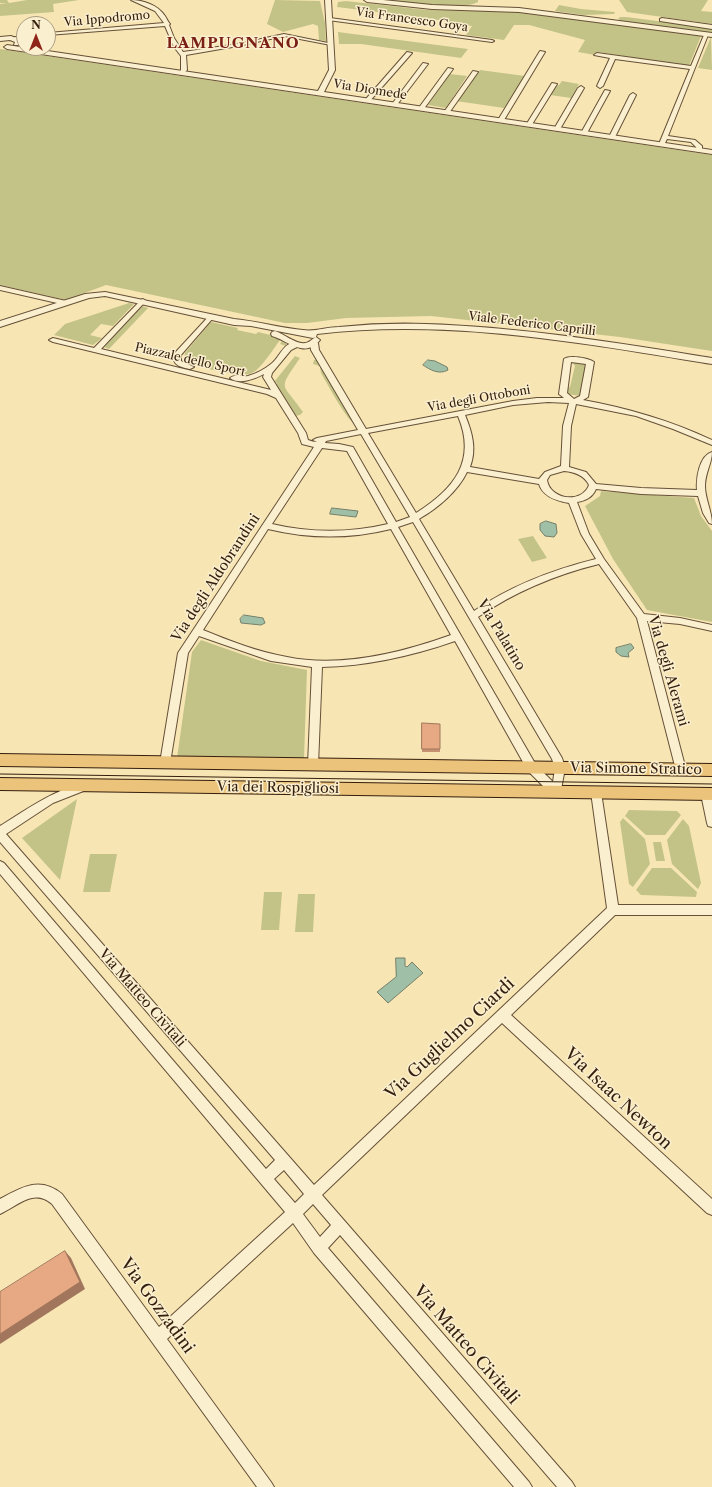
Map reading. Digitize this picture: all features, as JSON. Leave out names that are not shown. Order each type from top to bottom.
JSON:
[{"type":"main road","name":"Via dei Rospigliosi","points":[[0,760],[560,768]]},
{"type":"main road","name":"Via Simone Stratico","points":[[560,768],[712,770]]},
{"type":"main road","name":"Via dei Rospigliosi","points":[[0,784],[596,792]]},
{"type":"main road","name":"Via Simone Stratico","points":[[596,792],[709,794]]},
{"type":"street","points":[[133,0],[147,4],[159,10],[168,24],[167,26],[173,41],[181,54],[184,56],[184,70],[182,73]]},
{"type":"street","points":[[369,0],[432,7],[519,10],[709,35],[692,68],[662,144]]},
{"type":"street","points":[[329,2],[334,86],[353,99]]},
{"type":"street","points":[[583,18],[616,16],[615,18],[618,23]]},
{"type":"street","name":"Via Francesco Goya","points":[[330,19],[492,41]]},
{"type":"street","points":[[653,19],[712,27]]},
{"type":"street","name":"Via Ippodromo","points":[[56,33],[168,24]]},
{"type":"street","points":[[181,54],[231,46],[284,34],[331,44]]},
{"type":"street","points":[[0,39],[15,41]]},
{"type":"street","points":[[7,47],[15,41]]},
{"type":"street","name":"Via Diomede","points":[[0,46],[16,48]]},
{"type":"street","points":[[501,120],[542,52]]},
{"type":"street","points":[[368,101],[409,53]]},
{"type":"street","name":"Via Diomede","points":[[56,54],[712,152]]},
{"type":"street","points":[[597,55],[692,68]]},
{"type":"street","points":[[600,86],[613,57]]},
{"type":"street","points":[[394,105],[425,64]]},
{"type":"street","points":[[421,109],[450,68]]},
{"type":"street","points":[[321,93],[321,88],[332,70]]},
{"type":"street","points":[[447,112],[475,72]]},
{"type":"street","points":[[319,84],[327,80]]},
{"type":"street","points":[[529,125],[554,84]]},
{"type":"street","points":[[284,88],[312,86]]},
{"type":"street","points":[[321,93],[334,86]]},
{"type":"street","points":[[557,129],[581,88]]},
{"type":"street","points":[[584,133],[606,91]]},
{"type":"street","points":[[612,137],[633,95]]},
{"type":"street","name":"Via Diomede","points":[[666,137],[695,142],[699,146],[699,150]]},
{"type":"street","points":[[0,288],[66,303]]},
{"type":"street","points":[[0,324],[92,295],[105,294],[234,322],[251,323],[313,335],[315,350],[364,431],[321,443]]},
{"type":"street","points":[[96,350],[142,301]]},
{"type":"street","name":"Piazzale dello Sport","points":[[211,317],[179,352],[176,358],[183,366],[241,379],[252,378],[275,365]]},
{"type":"street","points":[[234,322],[247,328],[279,335],[305,347],[315,341]]},
{"type":"street","name":"Viale Federico Caprilli","points":[[303,333],[349,328],[417,326],[476,329],[570,340],[712,361]]},
{"type":"street","name":"Viale Federico Caprilli","points":[[315,341],[334,332],[349,328]]},
{"type":"street","name":"Piazzale dello Sport","points":[[303,333],[293,336],[292,342],[267,377],[302,433],[305,442],[321,443]]},
{"type":"street","name":"Piazzale dello Sport","points":[[52,340],[270,392],[278,396]]},
{"type":"street","points":[[565,468],[567,426],[573,402],[584,396],[590,362],[568,359],[563,394],[573,402]]},
{"type":"street","name":"Via degli Ottoboni","points":[[364,431],[371,431],[506,404],[529,401],[560,400],[644,415],[673,425],[712,443]]},
{"type":"street","points":[[266,526],[303,532],[332,534],[394,525],[415,517],[445,497],[456,486],[466,469],[469,453],[469,439],[460,413]]},
{"type":"street","name":"Via Palatino","points":[[364,431],[557,758],[560,768]]},
{"type":"street","points":[[352,434],[358,439],[370,441]]},
{"type":"street","points":[[321,443],[350,449],[532,768],[556,792]]},
{"type":"street","name":"Via degli Aldobrandini","points":[[165,763],[183,653],[321,443]]},
{"type":"street","points":[[712,454],[702,469],[700,478],[701,494],[707,514],[712,521]]},
{"type":"street","points":[[565,468],[583,473],[590,479],[593,486],[591,492],[587,496],[572,500],[563,500],[552,496],[545,489],[542,482],[544,476],[550,472],[565,468]]},
{"type":"street","points":[[466,469],[542,482]]},
{"type":"street","points":[[593,486],[641,491],[701,494]]},
{"type":"street","name":"Via degli Alerami","points":[[572,500],[585,534],[601,561],[641,617],[681,770]]},
{"type":"street","points":[[473,616],[506,594],[534,580],[566,569],[601,561]]},
{"type":"street","points":[[641,617],[680,621],[712,628]]},
{"type":"street","points":[[197,632],[252,651],[292,661],[317,664],[354,661],[399,653],[421,648],[457,636]]},
{"type":"street","points":[[313,765],[317,664]]},
{"type":"street","points":[[556,792],[560,768]]},
{"type":"street","points":[[39,784],[46,789],[47,798],[44,804]]},
{"type":"street","points":[[0,833],[44,804],[71,789],[89,785]]},
{"type":"street","points":[[596,792],[612,910],[712,910]]},
{"type":"street","points":[[709,794],[712,823]]},
{"type":"street","name":"Via Matteo Civitali","points":[[0,833],[312,1195],[567,1487]]},
{"type":"street","name":"Via Matteo Civitali","points":[[0,866],[266,1178],[319,1248],[524,1487]]},
{"type":"street","name":"Via Guglielmo Ciardi","points":[[312,1195],[612,910]]},
{"type":"street","name":"Via Isaac Newton","points":[[502,1015],[712,1208]]},
{"type":"street","points":[[266,1178],[284,1161]]},
{"type":"street","name":"Via Gozzadini","points":[[0,1207],[23,1194],[36,1190],[49,1192],[54,1195],[266,1487]]},
{"type":"street","points":[[158,1338],[312,1195]]},
{"type":"street","points":[[319,1248],[339,1226]]},
{"type":"shaded area","points":[[0,0],[7,0],[9,3],[27,0],[79,0],[53,4],[54,12],[0,16],[0,4],[7,3],[0,3]]},
{"type":"shaded area","points":[[275,0],[320,1],[325,23],[326,41],[319,40],[318,26],[313,24],[283,32],[267,24]]},
{"type":"shaded area","points":[[389,0],[478,0],[478,2],[470,5],[448,6]]},
{"type":"shaded area","points":[[619,0],[708,0],[701,11],[712,12],[712,24],[627,12]]},
{"type":"shaded area","points":[[346,1],[427,10],[500,11],[538,14],[701,36],[689,66],[598,52],[595,55],[578,52],[585,40],[529,25],[514,25],[504,40],[466,35],[472,26],[427,18],[337,7],[338,2]]},
{"type":"shaded area","points":[[559,5],[581,9],[615,12],[614,14],[583,15],[555,11]]},
{"type":"shaded area","points":[[620,17],[712,28],[712,34],[623,22],[618,19]]},
{"type":"shaded area","points":[[338,32],[468,49],[461,58],[361,44],[339,44]]},
{"type":"shaded area","points":[[711,37],[712,70],[698,68]]},
{"type":"shaded area","points":[[0,49],[16,51],[16,56],[47,56],[712,155],[712,351],[620,337],[431,316],[346,318],[307,323],[285,323],[106,285],[66,300],[0,285]]},
{"type":"shaded area","points":[[480,70],[525,76],[504,108],[456,101],[476,73]]},
{"type":"shaded area","points":[[450,74],[467,76],[446,108],[428,105]]},
{"type":"shaded area","points":[[562,81],[579,84],[571,98],[550,95],[555,86],[559,85]]},
{"type":"shaded area","points":[[129,303],[134,304],[113,326],[101,324],[90,335],[102,338],[93,345],[54,335],[65,324]]},
{"type":"shaded area","points":[[142,306],[148,308],[109,349],[104,347]]},
{"type":"shaded area","points":[[211,322],[238,328],[237,330],[256,334],[258,332],[279,337],[286,341],[286,346],[280,344],[282,341],[280,340],[256,371],[252,373],[239,375],[230,374],[188,363],[184,359],[185,353]]},
{"type":"shaded area","points":[[295,356],[300,358],[288,376],[285,386],[303,412],[300,415],[295,416],[275,385],[277,383],[274,382]]},
{"type":"shaded area","points":[[317,359],[355,424],[347,416],[337,401],[321,373],[320,366],[313,364],[314,360]]},
{"type":"shaded area","points":[[428,360],[435,361],[447,367],[448,370],[438,372],[429,369],[423,365]]},
{"type":"shaded area","points":[[572,362],[588,363],[581,389],[583,391],[581,396],[566,394],[566,389],[570,387],[575,366]]},
{"type":"shaded area","points":[[601,491],[694,498],[701,516],[712,531],[712,622],[647,610],[613,559],[585,506],[600,496]]},
{"type":"shaded area","points":[[332,508],[358,511],[356,517],[330,514]]},
{"type":"shaded area","points":[[546,521],[556,524],[557,533],[554,537],[545,536],[540,530],[540,524]]},
{"type":"shaded area","points":[[533,536],[547,558],[532,562],[518,539]]},
{"type":"shaded area","points":[[244,615],[263,618],[265,623],[261,625],[241,623],[240,619]]},
{"type":"shaded area","points":[[201,640],[261,661],[307,670],[304,759],[177,758],[192,652]]},
{"type":"shaded area","points":[[631,644],[634,648],[628,653],[629,657],[621,656],[616,652],[616,648]]},
{"type":"shaded area","points":[[77,799],[60,880],[22,838]]},
{"type":"shaded area","points":[[629,810],[677,811],[681,815],[665,835],[646,835],[625,816]]},
{"type":"shaded area","points":[[623,818],[645,839],[650,864],[633,887],[629,884],[620,822]]},
{"type":"shaded area","points":[[683,819],[689,826],[701,883],[698,889],[672,864],[667,840]]},
{"type":"shaded area","points":[[653,842],[661,842],[665,861],[656,861]]},
{"type":"shaded area","points":[[90,854],[117,854],[110,892],[83,892]]},
{"type":"shaded area","points":[[652,868],[671,868],[697,892],[696,897],[641,895],[636,890]]},
{"type":"shaded area","points":[[264,892],[282,892],[279,930],[261,930]]},
{"type":"shaded area","points":[[298,894],[315,894],[313,932],[295,932]]},
{"type":"shaded area","points":[[396,958],[405,958],[405,966],[407,967],[412,962],[423,973],[388,1003],[377,992],[396,977]]},
{"type":"building","points":[[422,723],[440,724],[440,749],[422,749]]},
{"type":"building","points":[[65,1251],[80,1282],[0,1334],[0,1292]]},
{"type":"tram line","points":[[0,774],[712,784]]},
{"type":"district","name":"LAMPUGNANO","points":[[233,44]]}]
